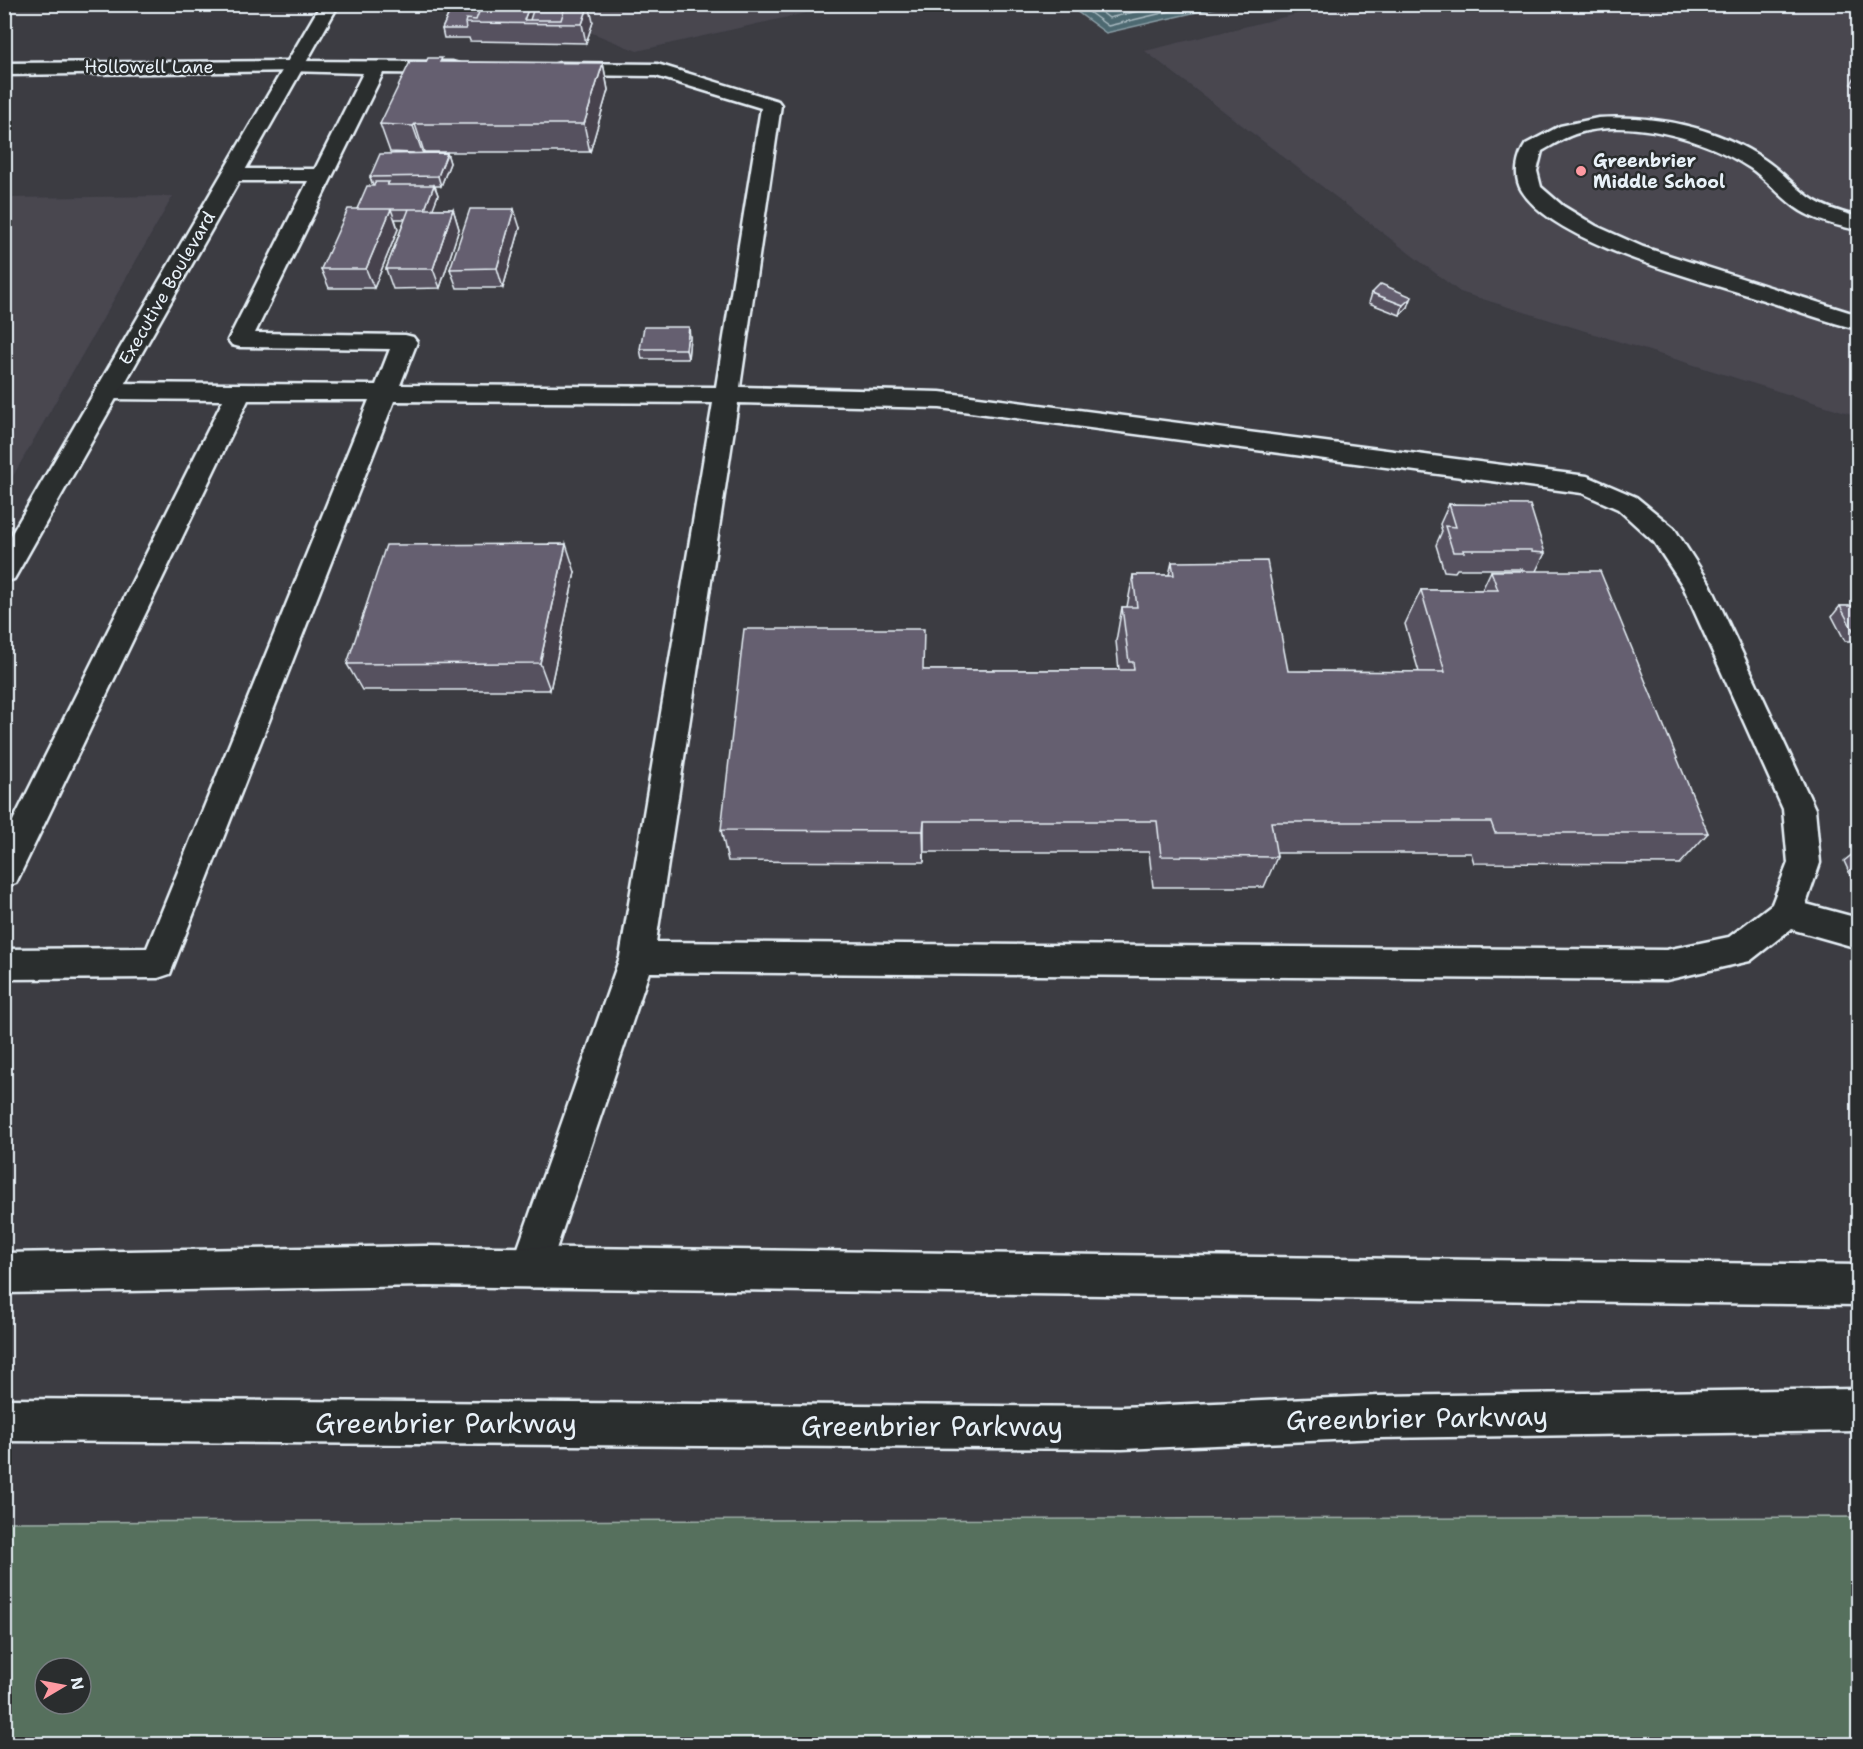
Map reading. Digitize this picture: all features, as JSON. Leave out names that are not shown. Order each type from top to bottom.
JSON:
[{"type":"main road","name":"Executive Boulevard","points":[[4,572],[330,4]]},
{"type":"main road","points":[[4,964],[158,963],[405,342],[240,340],[376,67]]},
{"type":"main road","name":"Hollowell Lane","points":[[4,69],[472,68]]},
{"type":"main road","points":[[531,1268],[637,957],[771,105],[657,70],[542,69]]},
{"type":"main road","points":[[1858,224],[1815,210],[1790,194],[1769,173],[1737,152],[1698,136],[1652,125],[1613,123],[1578,127],[1553,135],[1533,148],[1526,171],[1531,189],[1554,211],[1588,231],[1635,252],[1858,322]]},
{"type":"main road","points":[[232,175],[322,175]]},
{"type":"main road","points":[[108,391],[727,395],[940,400],[1587,485],[1627,503],[1664,535],[1696,584],[1799,809],[1804,863],[1786,914],[1738,950],[1666,965],[637,957]]},
{"type":"main road","points":[[4,873],[240,392]]},
{"type":"main road","points":[[1786,914],[1858,933]]},
{"type":"main road","points":[[4,1274],[426,1266],[1858,1285]]},
{"type":"main road","name":"Greenbrier Parkway","points":[[4,1420],[1122,1428],[1379,1417],[1858,1410]]},
{"type":"shaded area","points":[[523,5],[841,5],[637,51]]},
{"type":"shaded area","name":"Greenbrier Middle School","points":[[1333,5],[1858,5],[1858,416],[1460,292],[1145,51]]},
{"type":"shaded area","points":[[173,196],[5,490],[5,198]]},
{"type":"green space","points":[[1858,1517],[1858,1744],[5,1744],[5,1522]]},
{"type":"water","points":[[1068,4],[1227,5],[1106,33]]},
{"type":"building","points":[[453,4],[482,4],[476,20],[466,19],[466,29],[442,29]]},
{"type":"building","points":[[482,4],[530,4],[524,20],[561,20],[566,4],[589,4],[582,24],[465,23],[466,19],[476,20]]},
{"type":"building","points":[[535,4],[566,4],[561,20],[530,20]]},
{"type":"building","points":[[428,58],[442,58],[440,62],[603,63],[584,124],[415,124],[413,126],[380,124],[410,62],[426,62]]},
{"type":"building","points":[[447,153],[438,176],[370,177],[380,154]]},
{"type":"building","points":[[375,182],[389,182],[387,185],[434,185],[425,209],[357,209],[367,186],[374,186]]},
{"type":"building","points":[[348,209],[391,209],[366,269],[321,269]]},
{"type":"building","points":[[409,209],[453,209],[433,269],[386,269]]},
{"type":"building","points":[[470,209],[514,209],[497,268],[450,269]]},
{"type":"building","points":[[1381,284],[1412,297],[1403,305],[1372,293]]},
{"type":"building","points":[[644,327],[689,327],[686,349],[640,349]]},
{"type":"building","points":[[1449,504],[1530,505],[1545,553],[1532,552],[1532,550],[1453,552],[1445,526],[1456,527]]},
{"type":"building","points":[[566,544],[540,663],[347,664],[386,545]]},
{"type":"building","points":[[1267,561],[1288,671],[1445,672],[1421,590],[1498,590],[1491,571],[1600,571],[1708,833],[1495,833],[1491,822],[1271,822],[1277,857],[1161,856],[1157,821],[924,821],[923,831],[721,830],[744,629],[924,629],[923,670],[1134,670],[1133,662],[1129,662],[1122,607],[1137,607],[1133,575],[1174,575],[1172,562]]},
{"type":"building","points":[[1840,606],[1858,606],[1858,632],[1854,632]]},
{"type":"place","name":"Greenbrier Middle School","points":[[1581,171]]}]
